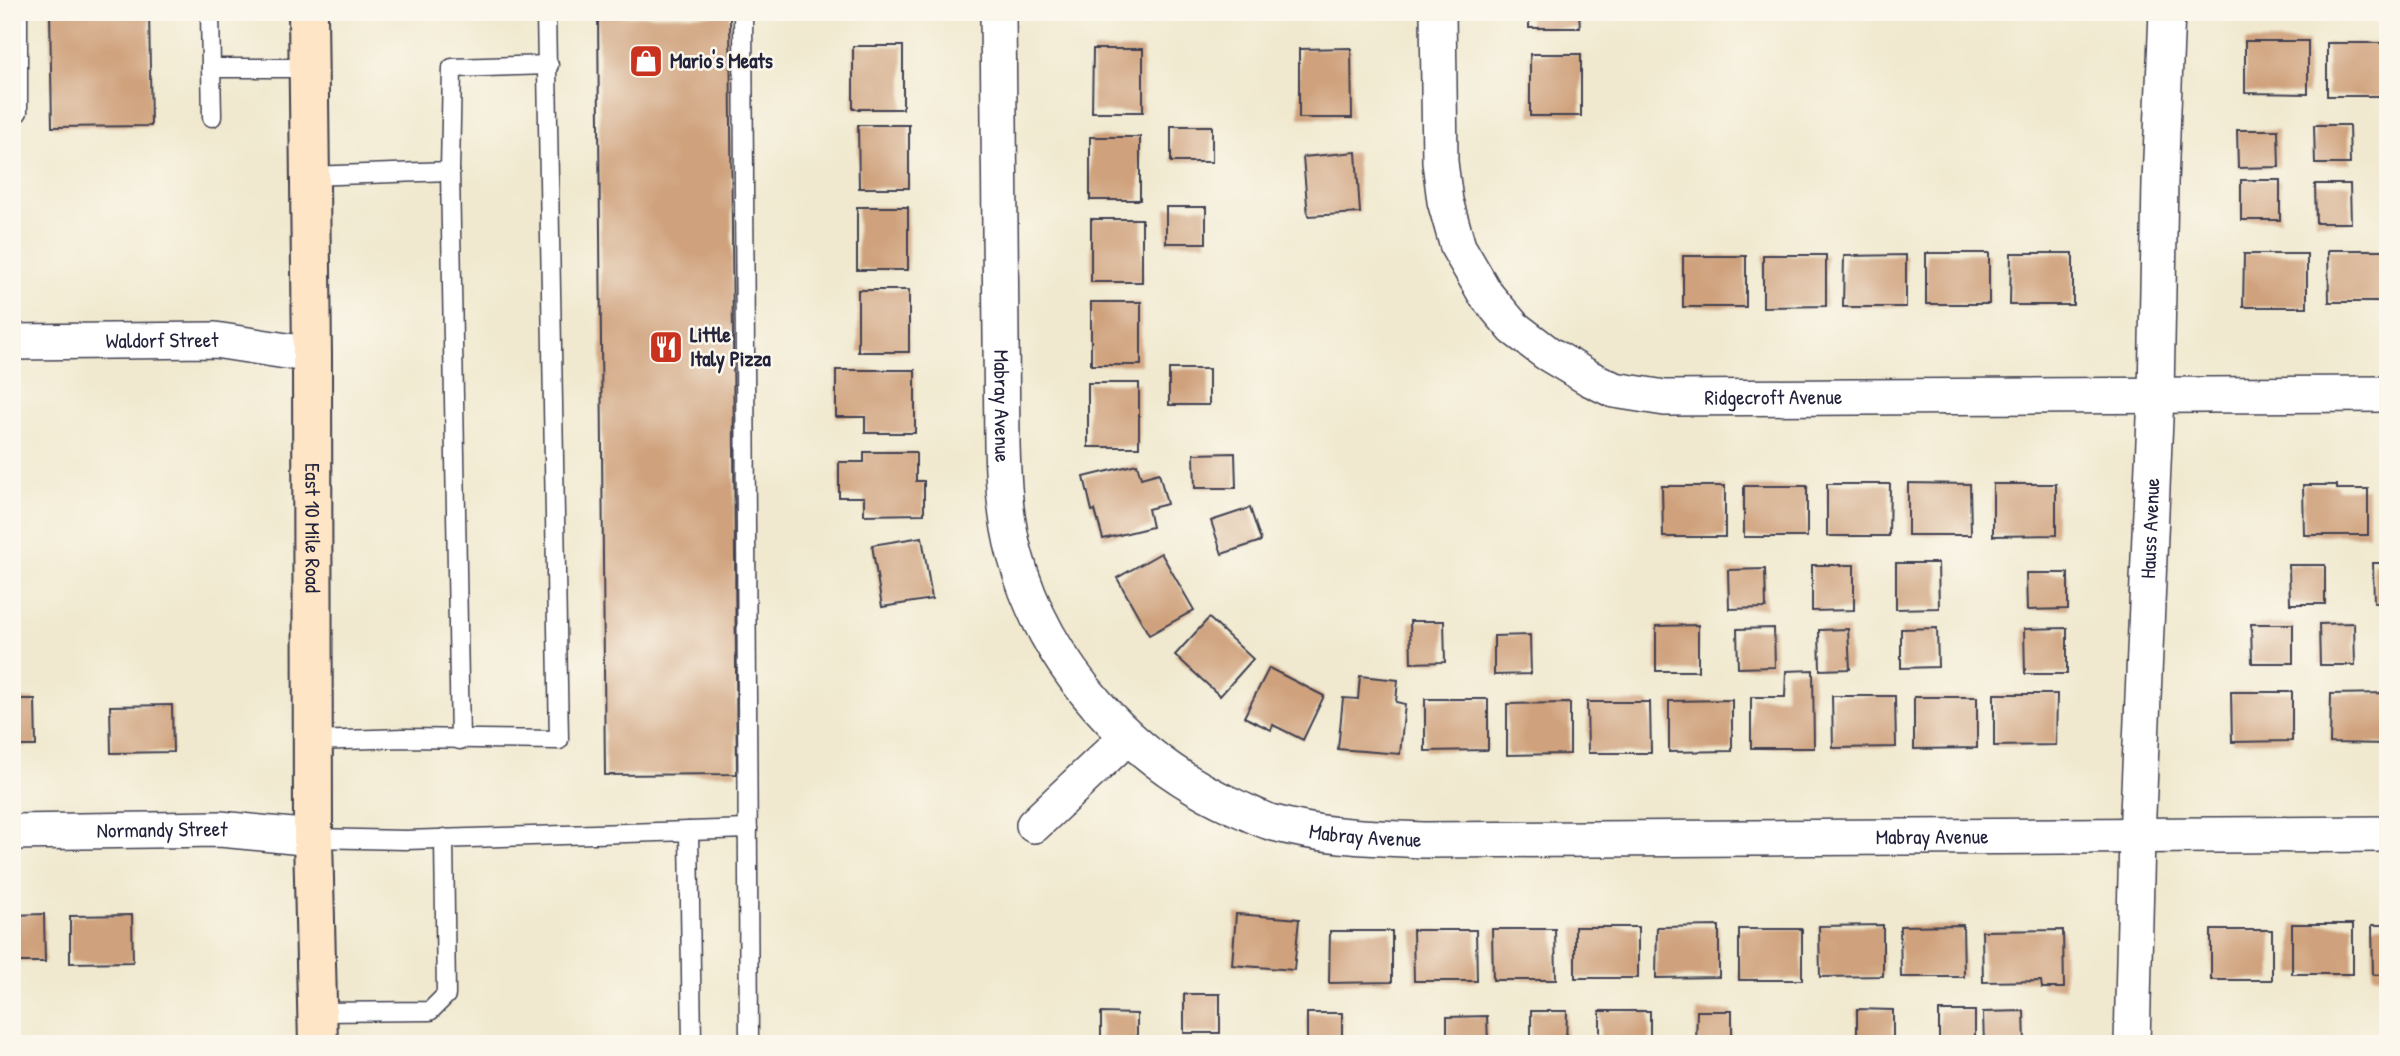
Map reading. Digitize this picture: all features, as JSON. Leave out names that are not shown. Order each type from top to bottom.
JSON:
[{"type":"main road","name":"East 10 Mile Road","points":[[308,12],[313,838],[318,1028]]},
{"type":"street","name":"Mabray Avenue","points":[[998,12],[1002,445],[1005,505],[1015,556],[1038,616],[1076,680],[1127,737],[1168,771],[1211,796],[1267,821],[1329,836],[1427,840],[2388,834]]},
{"type":"street","name":"Ridgecroft Avenue","points":[[1438,12],[1440,162],[1444,201],[1458,247],[1486,295],[1514,328],[1547,353],[1614,390],[1665,398],[2388,394]]},
{"type":"street","name":"Hauss Avenue","points":[[2132,1044],[2167,12]]},
{"type":"street","name":"Waldorf Street","points":[[12,342],[215,340],[312,355]]},
{"type":"street","points":[[1034,825],[1127,737]]},
{"type":"street","name":"Normandy Street","points":[[12,832],[220,829],[313,838]]},
{"type":"lane","points":[[18,12],[18,112]]},
{"type":"lane","points":[[210,12],[212,117]]},
{"type":"lane","points":[[314,741],[404,738],[559,740],[546,12]]},
{"type":"lane","points":[[743,12],[749,1044]]},
{"type":"lane","points":[[460,740],[450,171],[452,68],[549,65]]},
{"type":"lane","points":[[211,68],[308,68]]},
{"type":"lane","points":[[309,176],[450,171]]},
{"type":"lane","points":[[313,838],[405,840],[748,829]]},
{"type":"lane","points":[[689,831],[692,1044]]},
{"type":"lane","points":[[318,1028],[430,1011],[446,995],[444,838]]},
{"type":"building","points":[[50,12],[149,12],[151,126],[52,127]]},
{"type":"building","points":[[1529,12],[1579,12],[1580,28],[1529,28]]},
{"type":"building","points":[[730,15],[737,774],[605,775],[598,16]]},
{"type":"building","points":[[2245,41],[2308,41],[2308,94],[2245,93]]},
{"type":"building","points":[[2327,43],[2388,43],[2388,96],[2327,96]]},
{"type":"building","points":[[853,46],[903,46],[903,109],[853,109]]},
{"type":"building","points":[[1351,48],[1352,118],[1299,118],[1299,49]]},
{"type":"building","points":[[1093,49],[1143,49],[1143,112],[1092,112]]},
{"type":"building","points":[[1530,54],[1581,54],[1581,116],[1530,116]]},
{"type":"building","points":[[858,125],[909,125],[909,188],[859,188]]},
{"type":"building","points":[[2314,125],[2349,125],[2350,164],[2315,164]]},
{"type":"building","points":[[1171,126],[1212,126],[1212,162],[1171,162]]},
{"type":"building","points":[[2237,130],[2278,130],[2279,167],[2238,168]]},
{"type":"building","points":[[1090,137],[1140,137],[1140,200],[1090,200]]},
{"type":"building","points":[[1356,152],[1360,213],[1308,216],[1303,157]]},
{"type":"building","points":[[2241,180],[2280,180],[2280,220],[2241,220]]},
{"type":"building","points":[[2315,184],[2350,184],[2351,223],[2316,223]]},
{"type":"building","points":[[857,207],[908,207],[908,270],[857,270]]},
{"type":"building","points":[[1166,207],[1206,207],[1206,243],[1166,243]]},
{"type":"building","points":[[1091,219],[1142,219],[1142,282],[1091,282]]},
{"type":"building","points":[[2328,250],[2388,250],[2388,302],[2329,302]]},
{"type":"building","points":[[1926,253],[1989,253],[1989,304],[1926,304]]},
{"type":"building","points":[[2011,253],[2073,253],[2073,305],[2010,305]]},
{"type":"building","points":[[2244,254],[2307,254],[2307,307],[2243,307]]},
{"type":"building","points":[[1763,255],[1826,255],[1826,306],[1763,307]]},
{"type":"building","points":[[1906,255],[1906,307],[1843,307],[1844,256]]},
{"type":"building","points":[[1683,256],[1746,256],[1746,307],[1683,307]]},
{"type":"building","points":[[858,290],[909,290],[909,352],[858,352]]},
{"type":"building","points":[[1091,302],[1141,302],[1141,365],[1091,365]]},
{"type":"building","points":[[1169,369],[1209,369],[1209,405],[1169,405]]},
{"type":"building","points":[[836,370],[915,370],[915,433],[865,433],[865,417],[836,417]]},
{"type":"building","points":[[1088,383],[1139,383],[1139,447],[1088,447]]},
{"type":"building","points":[[864,452],[916,452],[916,481],[924,481],[924,514],[864,515],[864,497],[839,497],[839,462],[864,462]]},
{"type":"building","points":[[1235,453],[1236,488],[1195,488],[1194,454]]},
{"type":"building","points":[[1137,464],[1141,478],[1159,473],[1167,504],[1148,509],[1152,527],[1103,539],[1095,510],[1092,511],[1084,477]]},
{"type":"building","points":[[1908,483],[1970,484],[1971,535],[1908,535]]},
{"type":"building","points":[[1827,484],[1890,484],[1889,536],[1827,536]]},
{"type":"building","points":[[1993,484],[2056,484],[2056,535],[1993,536]]},
{"type":"building","points":[[2303,485],[2368,489],[2368,535],[2304,535]]},
{"type":"building","points":[[1662,486],[1725,486],[1725,537],[1663,537]]},
{"type":"building","points":[[1744,486],[1807,486],[1807,537],[1744,537]]},
{"type":"building","points":[[2385,486],[2388,486],[2388,535],[2385,535]]},
{"type":"building","points":[[1250,508],[1261,541],[1222,554],[1211,521]]},
{"type":"building","points":[[922,537],[932,599],[882,607],[872,545]]},
{"type":"building","points":[[1161,553],[1194,610],[1149,635],[1117,578]]},
{"type":"building","points":[[1896,563],[1938,563],[1939,608],[1896,609]]},
{"type":"building","points":[[2373,563],[2388,563],[2388,602],[2374,603]]},
{"type":"building","points":[[1812,565],[1854,565],[1854,610],[1812,611]]},
{"type":"building","points":[[2289,565],[2325,565],[2325,604],[2290,604]]},
{"type":"building","points":[[1765,569],[1766,608],[1729,609],[1728,570]]},
{"type":"building","points":[[2026,573],[2068,573],[2068,609],[2027,610]]},
{"type":"building","points":[[1209,618],[1253,659],[1220,696],[1175,655]]},
{"type":"building","points":[[1410,621],[1444,621],[1445,662],[1411,663]]},
{"type":"building","points":[[2354,623],[2355,665],[2320,665],[2319,624]]},
{"type":"building","points":[[2251,624],[2293,624],[2293,663],[2252,663]]},
{"type":"building","points":[[1698,625],[1698,671],[1656,671],[1656,626]]},
{"type":"building","points":[[1774,628],[1775,667],[1738,668],[1737,629]]},
{"type":"building","points":[[1937,628],[1938,667],[1901,668],[1901,629]]},
{"type":"building","points":[[2067,628],[2067,674],[2025,674],[2024,629]]},
{"type":"building","points":[[1848,629],[1850,669],[1820,670],[1819,630]]},
{"type":"building","points":[[1530,635],[1531,674],[1494,675],[1494,636]]},
{"type":"building","points":[[1269,668],[1324,696],[1303,740],[1273,725],[1271,730],[1244,717]]},
{"type":"building","points":[[1813,670],[1814,748],[1751,748],[1751,697],[1785,697],[1786,671]]},
{"type":"building","points":[[1360,676],[1398,680],[1396,702],[1405,704],[1400,754],[1338,749],[1343,698],[1358,699]]},
{"type":"building","points":[[2231,692],[2292,692],[2292,741],[2232,742]]},
{"type":"building","points":[[2388,693],[2388,744],[2330,743],[2331,694]]},
{"type":"building","points":[[1994,694],[2057,694],[2056,745],[1994,746]]},
{"type":"building","points":[[1832,696],[1895,696],[1896,747],[1833,748]]},
{"type":"building","points":[[1914,697],[1977,697],[1977,748],[1914,749]]},
{"type":"building","points":[[12,699],[35,699],[36,746],[12,746]]},
{"type":"building","points":[[1425,699],[1488,699],[1488,750],[1425,751]]},
{"type":"building","points":[[1732,700],[1732,751],[1669,752],[1669,701]]},
{"type":"building","points":[[1587,702],[1650,702],[1651,753],[1588,753]]},
{"type":"building","points":[[1570,703],[1570,754],[1507,755],[1507,704]]},
{"type":"building","points":[[172,705],[173,752],[111,753],[110,706]]},
{"type":"building","points":[[44,914],[45,962],[12,962],[12,915]]},
{"type":"building","points":[[1236,914],[1299,919],[1294,970],[1232,965]]},
{"type":"building","points":[[132,915],[133,962],[70,963],[70,916]]},
{"type":"building","points":[[2292,924],[2353,924],[2353,974],[2292,974]]},
{"type":"building","points":[[1883,925],[1883,976],[1820,977],[1819,926]]},
{"type":"building","points":[[1963,925],[1964,977],[1901,977],[1900,926]]},
{"type":"building","points":[[2372,925],[2388,925],[2388,975],[2373,975]]},
{"type":"building","points":[[1719,926],[1719,977],[1656,978],[1657,927]]},
{"type":"building","points":[[1575,927],[1638,927],[1638,978],[1575,978]]},
{"type":"building","points":[[1492,929],[1555,929],[1556,980],[1493,980]]},
{"type":"building","points":[[1739,929],[1802,929],[1802,980],[1739,980]]},
{"type":"building","points":[[1413,930],[1476,930],[1477,981],[1414,981]]},
{"type":"building","points":[[2063,930],[2064,988],[2042,988],[2041,981],[1983,982],[1982,931]]},
{"type":"building","points":[[2211,930],[2272,930],[2272,980],[2211,980]]},
{"type":"building","points":[[1330,931],[1392,931],[1392,982],[1329,983]]},
{"type":"building","points":[[1184,994],[1220,994],[1220,1033],[1184,1033]]},
{"type":"building","points":[[1857,1009],[1893,1010],[1893,1044],[1857,1044]]},
{"type":"building","points":[[1531,1011],[1567,1011],[1566,1044],[1531,1044]]},
{"type":"building","points":[[1600,1011],[1650,1011],[1650,1044],[1600,1044]]},
{"type":"building","points":[[1697,1011],[1732,1011],[1732,1044],[1696,1044]]},
{"type":"building","points":[[1939,1011],[1975,1011],[1975,1044],[1939,1044]]},
{"type":"building","points":[[2024,1011],[2025,1044],[1984,1044],[1983,1012]]},
{"type":"building","points":[[1101,1013],[1137,1014],[1137,1044],[1101,1044]]},
{"type":"building","points":[[1307,1013],[1342,1013],[1342,1044],[1307,1044]]},
{"type":"building","points":[[1487,1016],[1488,1044],[1447,1044],[1447,1017]]},
{"type":"place","name":"Mario's Meats","points":[[646,61]]},
{"type":"place","name":"Little Italy Pizza","points":[[666,347]]}]
